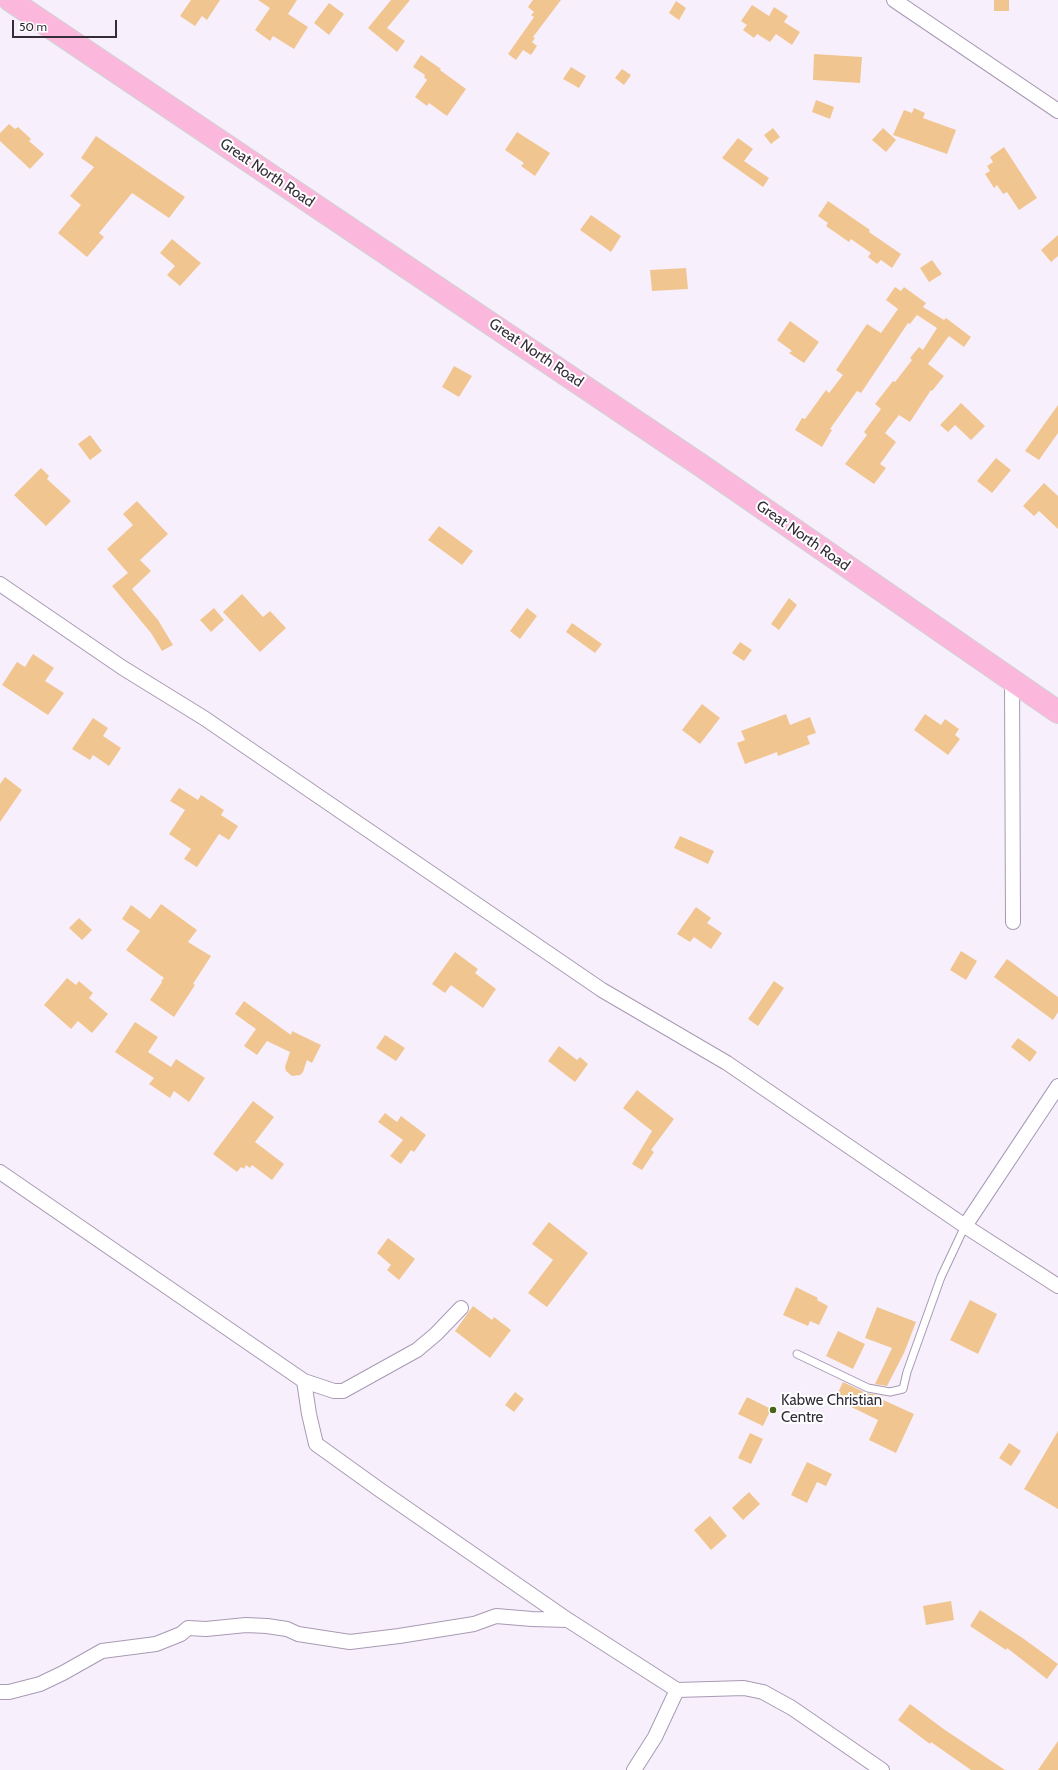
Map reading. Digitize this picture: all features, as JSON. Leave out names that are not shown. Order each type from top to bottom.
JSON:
[{"type":"highway","name":"Great North Road","points":[[10,0],[680,451],[1058,712]]},
{"type":"street","points":[[894,0],[1058,111]]},
{"type":"street","points":[[0,584],[122,668],[204,718],[602,990],[728,1063],[965,1226],[1058,1286]]},
{"type":"street","points":[[1012,681],[1013,922]]},
{"type":"street","points":[[965,1226],[1058,1086]]},
{"type":"street","points":[[0,1172],[304,1381],[334,1391],[344,1391],[417,1350],[436,1334],[461,1308]]},
{"type":"street","points":[[304,1381],[308,1414],[316,1444],[568,1620],[677,1690],[744,1688],[763,1692],[792,1708],[882,1770]]},
{"type":"street","points":[[0,1692],[9,1692],[40,1684],[102,1651],[156,1644],[181,1634],[188,1628],[206,1629],[246,1624],[287,1629],[298,1634],[350,1642],[474,1624],[496,1616],[568,1620]]},
{"type":"street","points":[[634,1770],[655,1737],[677,1690]]},
{"type":"lane","points":[[797,1354],[868,1388],[890,1392],[903,1389],[907,1372],[941,1277],[965,1226]]},
{"type":"building","points":[[191,0],[220,0],[207,20],[202,16],[195,26],[180,16]]},
{"type":"building","points":[[258,0],[297,0],[288,14],[308,27],[294,49],[273,36],[270,41],[255,30],[270,8]]},
{"type":"building","points":[[391,0],[410,0],[387,28],[405,41],[397,52],[368,28]]},
{"type":"building","points":[[533,0],[561,0],[533,37],[535,38],[532,42],[537,46],[531,55],[523,50],[516,60],[508,54],[534,17],[531,15],[534,12],[528,7]]},
{"type":"building","points":[[994,0],[1009,0],[1009,11],[994,11]]},
{"type":"building","points":[[676,1],[686,8],[679,20],[669,13]]},
{"type":"building","points":[[329,3],[344,14],[329,35],[314,23]]},
{"type":"building","points":[[752,5],[769,16],[774,7],[788,16],[784,22],[800,32],[792,45],[776,34],[770,42],[757,34],[754,38],[743,30],[747,25],[741,21]]},
{"type":"building","points":[[814,54],[862,57],[860,83],[813,80]]},
{"type":"building","points":[[421,55],[466,89],[447,116],[429,103],[427,106],[415,97],[427,80],[424,77],[425,75],[413,67]]},
{"type":"building","points":[[571,67],[586,76],[579,88],[563,79]]},
{"type":"building","points":[[622,69],[631,75],[624,85],[615,78]]},
{"type":"building","points":[[816,100],[834,107],[830,119],[812,112]]},
{"type":"building","points":[[914,108],[925,113],[923,118],[956,130],[947,154],[893,135],[904,110],[912,113]]},
{"type":"building","points":[[9,124],[15,129],[18,127],[31,139],[29,141],[44,154],[30,169],[0,141],[0,133]]},
{"type":"building","points":[[773,128],[780,137],[771,144],[764,135]]},
{"type":"building","points":[[883,128],[896,140],[886,152],[872,140]]},
{"type":"building","points":[[517,132],[550,153],[535,176],[521,166],[524,163],[505,150]]},
{"type":"building","points":[[96,136],[185,197],[169,218],[132,193],[99,233],[104,237],[87,257],[58,233],[81,205],[70,196],[94,167],[81,158]]},
{"type":"building","points":[[738,138],[753,149],[744,161],[769,178],[763,187],[722,158]]},
{"type":"building","points":[[1004,147],[1037,198],[1019,210],[1007,192],[1003,194],[997,185],[994,188],[985,174],[990,171],[987,166],[993,162],[990,157]]},
{"type":"building","points":[[828,201],[870,230],[869,232],[901,254],[892,268],[881,260],[877,264],[868,257],[871,253],[851,239],[849,242],[826,226],[828,223],[818,216]]},
{"type":"building","points":[[591,215],[621,236],[611,252],[580,230]]},
{"type":"building","points":[[1058,235],[1058,256],[1051,262],[1041,250]]},
{"type":"building","points":[[172,239],[201,263],[180,286],[167,275],[175,266],[160,253]]},
{"type":"building","points":[[932,260],[942,274],[929,282],[920,268]]},
{"type":"building","points":[[686,268],[688,289],[652,291],[650,270]]},
{"type":"building","points":[[895,287],[901,291],[904,287],[926,303],[910,324],[908,323],[861,393],[857,391],[830,429],[832,430],[822,447],[795,430],[802,418],[805,419],[826,390],[829,393],[843,375],[836,370],[867,324],[881,333],[898,309],[886,300]]},
{"type":"building","points":[[923,307],[944,320],[946,318],[971,337],[964,347],[949,336],[928,364],[944,376],[932,391],[931,390],[910,422],[899,415],[885,433],[896,442],[880,464],[886,468],[874,484],[845,464],[867,435],[864,432],[881,409],[875,404],[912,360],[910,358],[919,347],[923,350],[937,328],[917,315]]},
{"type":"building","points":[[790,321],[819,342],[804,363],[789,353],[792,351],[777,340]]},
{"type":"building","points":[[454,366],[472,376],[459,397],[442,387]]},
{"type":"building","points":[[961,403],[985,426],[971,440],[955,425],[948,432],[940,425]]},
{"type":"building","points":[[1058,405],[1058,433],[1039,460],[1025,451]]},
{"type":"building","points":[[90,435],[102,451],[90,460],[78,444]]},
{"type":"building","points":[[996,458],[1011,470],[992,493],[977,481]]},
{"type":"building","points":[[41,468],[49,476],[47,479],[71,501],[46,526],[14,495]]},
{"type":"building","points":[[1044,483],[1058,496],[1058,529],[1039,511],[1034,516],[1023,506]]},
{"type":"building","points":[[137,501],[168,534],[140,560],[151,571],[132,589],[158,620],[173,645],[162,651],[151,633],[112,586],[128,573],[107,549],[133,525],[123,514]]},
{"type":"building","points":[[439,526],[473,551],[462,565],[428,540]]},
{"type":"building","points":[[242,594],[263,617],[270,611],[286,628],[260,652],[223,612]]},
{"type":"building","points":[[789,598],[797,605],[779,630],[771,624]]},
{"type":"building","points":[[214,608],[224,620],[211,632],[200,620]]},
{"type":"building","points":[[527,608],[537,616],[520,639],[510,631]]},
{"type":"building","points":[[572,623],[602,644],[595,653],[566,632]]},
{"type":"building","points":[[740,642],[752,650],[744,661],[732,653]]},
{"type":"building","points":[[33,654],[54,668],[45,681],[64,693],[48,715],[2,685],[17,662],[25,667]]},
{"type":"building","points":[[702,704],[720,718],[700,744],[682,730]]},
{"type":"building","points":[[786,714],[790,725],[810,717],[816,733],[807,736],[810,744],[778,756],[777,752],[745,764],[737,743],[745,740],[741,731]]},
{"type":"building","points":[[925,714],[941,725],[945,719],[959,729],[955,735],[960,739],[948,755],[914,730]]},
{"type":"building","points":[[93,718],[108,728],[103,736],[121,748],[109,766],[93,755],[90,760],[72,749]]},
{"type":"building","points":[[5,777],[22,790],[0,822],[0,784]]},
{"type":"building","points":[[179,788],[198,800],[201,795],[224,810],[221,815],[238,826],[229,840],[219,834],[197,867],[184,859],[191,849],[169,834],[185,810],[170,801]]},
{"type":"building","points":[[680,836],[714,851],[708,864],[674,848]]},
{"type":"building","points":[[161,904],[197,930],[188,942],[211,956],[193,984],[195,985],[174,1017],[150,1000],[164,978],[126,950],[140,931],[122,919],[131,905],[150,919]]},
{"type":"building","points":[[696,907],[711,918],[707,923],[722,933],[711,949],[694,937],[690,942],[677,934]]},
{"type":"building","points":[[79,918],[92,930],[82,940],[69,928]]},
{"type":"building","points":[[961,951],[977,961],[966,980],[950,970]]},
{"type":"building","points":[[455,952],[478,969],[475,973],[496,989],[483,1008],[451,985],[445,993],[432,984]]},
{"type":"building","points":[[1007,959],[1058,997],[1058,1012],[1053,1020],[994,977]]},
{"type":"building","points":[[67,978],[76,985],[79,981],[93,993],[89,998],[108,1014],[92,1033],[78,1021],[71,1029],[44,1005]]},
{"type":"building","points":[[774,981],[784,988],[758,1026],[748,1019]]},
{"type":"building","points":[[244,1001],[291,1035],[292,1031],[321,1045],[312,1063],[307,1060],[303,1072],[300,1075],[292,1076],[286,1071],[285,1067],[290,1052],[267,1041],[257,1055],[244,1046],[256,1029],[235,1014]]},
{"type":"building","points":[[135,1022],[158,1037],[148,1052],[171,1067],[176,1059],[205,1078],[189,1102],[174,1091],[170,1098],[149,1084],[154,1078],[115,1052]]},
{"type":"building","points":[[385,1035],[405,1048],[396,1061],[376,1048]]},
{"type":"building","points":[[1018,1038],[1037,1052],[1030,1062],[1011,1047]]},
{"type":"building","points":[[559,1046],[577,1060],[580,1057],[588,1064],[575,1082],[548,1061]]},
{"type":"building","points":[[637,1090],[674,1119],[651,1150],[654,1152],[642,1170],[632,1164],[652,1131],[623,1108]]},
{"type":"building","points":[[253,1101],[274,1117],[255,1142],[284,1164],[272,1180],[252,1165],[250,1168],[246,1165],[244,1169],[241,1167],[237,1172],[213,1154]]},
{"type":"building","points":[[385,1113],[397,1122],[401,1116],[426,1135],[414,1152],[411,1150],[401,1164],[390,1156],[403,1140],[378,1122]]},
{"type":"building","points":[[549,1222],[588,1253],[547,1307],[528,1293],[553,1260],[532,1244]]},
{"type":"building","points":[[388,1238],[415,1259],[399,1280],[387,1270],[391,1265],[377,1253]]},
{"type":"building","points":[[796,1287],[818,1298],[817,1300],[828,1306],[819,1325],[810,1321],[808,1326],[783,1315]]},
{"type":"building","points":[[970,1300],[997,1314],[978,1354],[950,1340]]},
{"type":"building","points":[[473,1306],[492,1320],[494,1317],[511,1330],[490,1358],[455,1331]]},
{"type":"building","points":[[877,1307],[916,1322],[904,1353],[887,1386],[875,1384],[892,1348],[865,1338]]},
{"type":"building","points":[[838,1331],[865,1344],[853,1369],[826,1356]]},
{"type":"building","points":[[843,1382],[866,1393],[883,1396],[881,1399],[914,1414],[896,1453],[869,1440],[878,1420],[835,1399]]},
{"type":"building","points":[[515,1392],[524,1399],[514,1412],[505,1405]]},
{"type":"building","points":[[747,1397],[771,1409],[763,1426],[738,1414]]},
{"type":"building","points":[[1058,1431],[1058,1509],[1024,1489]]},
{"type":"building","points":[[750,1433],[763,1439],[751,1464],[738,1458]]},
{"type":"building","points":[[1009,1443],[1021,1451],[1011,1466],[999,1458]]},
{"type":"building","points":[[807,1462],[832,1474],[826,1486],[817,1482],[807,1503],[791,1495]]},
{"type":"building","points":[[749,1492],[760,1504],[743,1520],[732,1508]]},
{"type":"building","points":[[710,1516],[727,1536],[711,1550],[694,1530]]},
{"type":"building","points":[[951,1601],[954,1620],[926,1625],[923,1606]]},
{"type":"building","points":[[980,1610],[1024,1639],[1058,1664],[1047,1679],[1007,1648],[1006,1650],[970,1626]]},
{"type":"building","points":[[910,1704],[945,1730],[1005,1770],[971,1770],[931,1742],[930,1744],[898,1720]]},
{"type":"building","points":[[1058,1741],[1058,1770],[1038,1770]]},
{"type":"place","name":"Kabwe Christian Centre","points":[[773,1410]]}]
